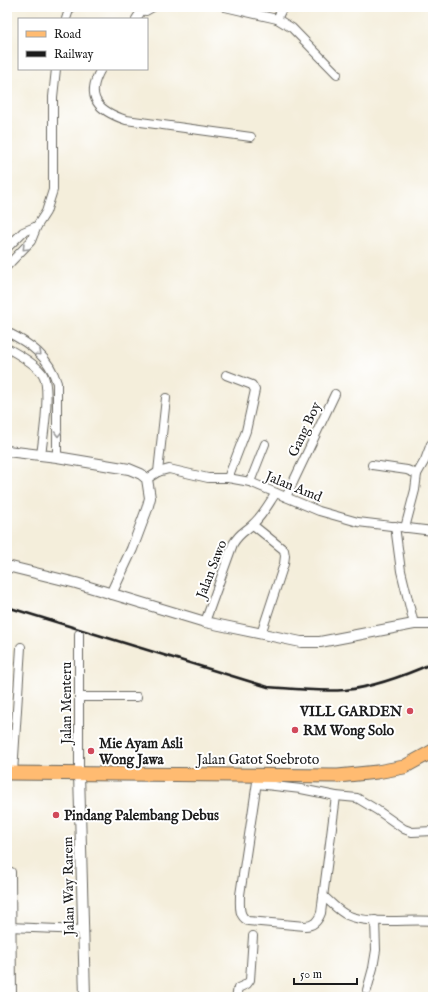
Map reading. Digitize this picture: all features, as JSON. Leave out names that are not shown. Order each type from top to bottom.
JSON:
[{"type":"main road","name":"Jalan Gatot Soebroto","points":[[10,773],[257,779],[338,776],[404,767],[433,751]]},
{"type":"street","points":[[66,18],[70,7]]},
{"type":"street","points":[[136,18],[141,8],[146,10],[153,7]]},
{"type":"street","points":[[225,7],[277,19],[292,28],[336,74]]},
{"type":"street","points":[[277,19],[283,7]]},
{"type":"street","points":[[7,266],[31,242],[37,226],[46,212],[53,190],[53,97],[56,70]]},
{"type":"street","points":[[100,70],[96,76],[94,88],[95,99],[101,109],[111,115],[126,120],[251,137]]},
{"type":"street","points":[[7,248],[23,232],[37,226]]},
{"type":"street","points":[[7,332],[27,343],[42,355],[54,373],[58,383],[58,457]]},
{"type":"street","points":[[7,348],[29,361],[43,374],[47,385],[46,411],[41,455]]},
{"type":"street","points":[[226,375],[252,385],[255,390],[246,431],[228,478]]},
{"type":"street","points":[[47,385],[58,383]]},
{"type":"street","name":"Gang Boy","points":[[286,497],[335,394]]},
{"type":"street","points":[[148,479],[158,472],[166,398]]},
{"type":"street","points":[[250,482],[265,444]]},
{"type":"street","points":[[405,528],[415,490],[417,474],[425,460],[431,444]]},
{"type":"street","points":[[7,451],[58,457],[129,469],[148,479],[150,498],[147,509],[132,549],[111,594]]},
{"type":"street","points":[[372,465],[407,470],[417,474]]},
{"type":"street","name":"Jalan Amd","points":[[158,472],[169,469],[208,478],[228,478],[250,482],[319,511],[358,522],[433,531]]},
{"type":"street","name":"Jalan Sawo","points":[[205,622],[233,544],[243,531],[253,525],[276,493]]},
{"type":"street","points":[[253,525],[284,550],[285,556],[284,564],[261,634]]},
{"type":"street","points":[[396,526],[401,571],[414,624]]},
{"type":"street","points":[[7,566],[76,583],[205,622],[301,642],[320,642],[414,624],[433,624]]},
{"type":"street","name":"Jalan Menteru","points":[[79,634],[79,774]]},
{"type":"street","points":[[10,773],[21,647]]},
{"type":"street","points":[[79,697],[137,697]]},
{"type":"street","name":"Jalan Way Rarem","points":[[79,774],[85,997]]},
{"type":"street","points":[[336,796],[324,896],[319,918],[314,925],[305,926],[251,922],[242,918],[240,913],[240,895],[257,779],[336,796],[357,798],[404,829],[412,832],[433,831]]},
{"type":"street","points":[[11,872],[9,927],[12,997]]},
{"type":"street","points":[[324,896],[346,915],[362,920],[433,921]]},
{"type":"street","points":[[367,990],[376,950],[375,920]]},
{"type":"street","points":[[9,927],[83,930]]},
{"type":"street","points":[[236,997],[238,988],[247,984],[250,980],[253,936]]},
{"type":"railway","points":[[7,607],[268,687],[326,691],[345,690],[390,680],[433,663]]},
{"type":"place","name":"VILL GARDEN","points":[[410,711]]},
{"type":"place","name":"RM Wong Solo","points":[[295,730]]},
{"type":"place","name":"Mie Ayam Asli Wong Jawa","points":[[91,751]]},
{"type":"place","name":"Pindang Palembang Debus","points":[[56,815]]}]
